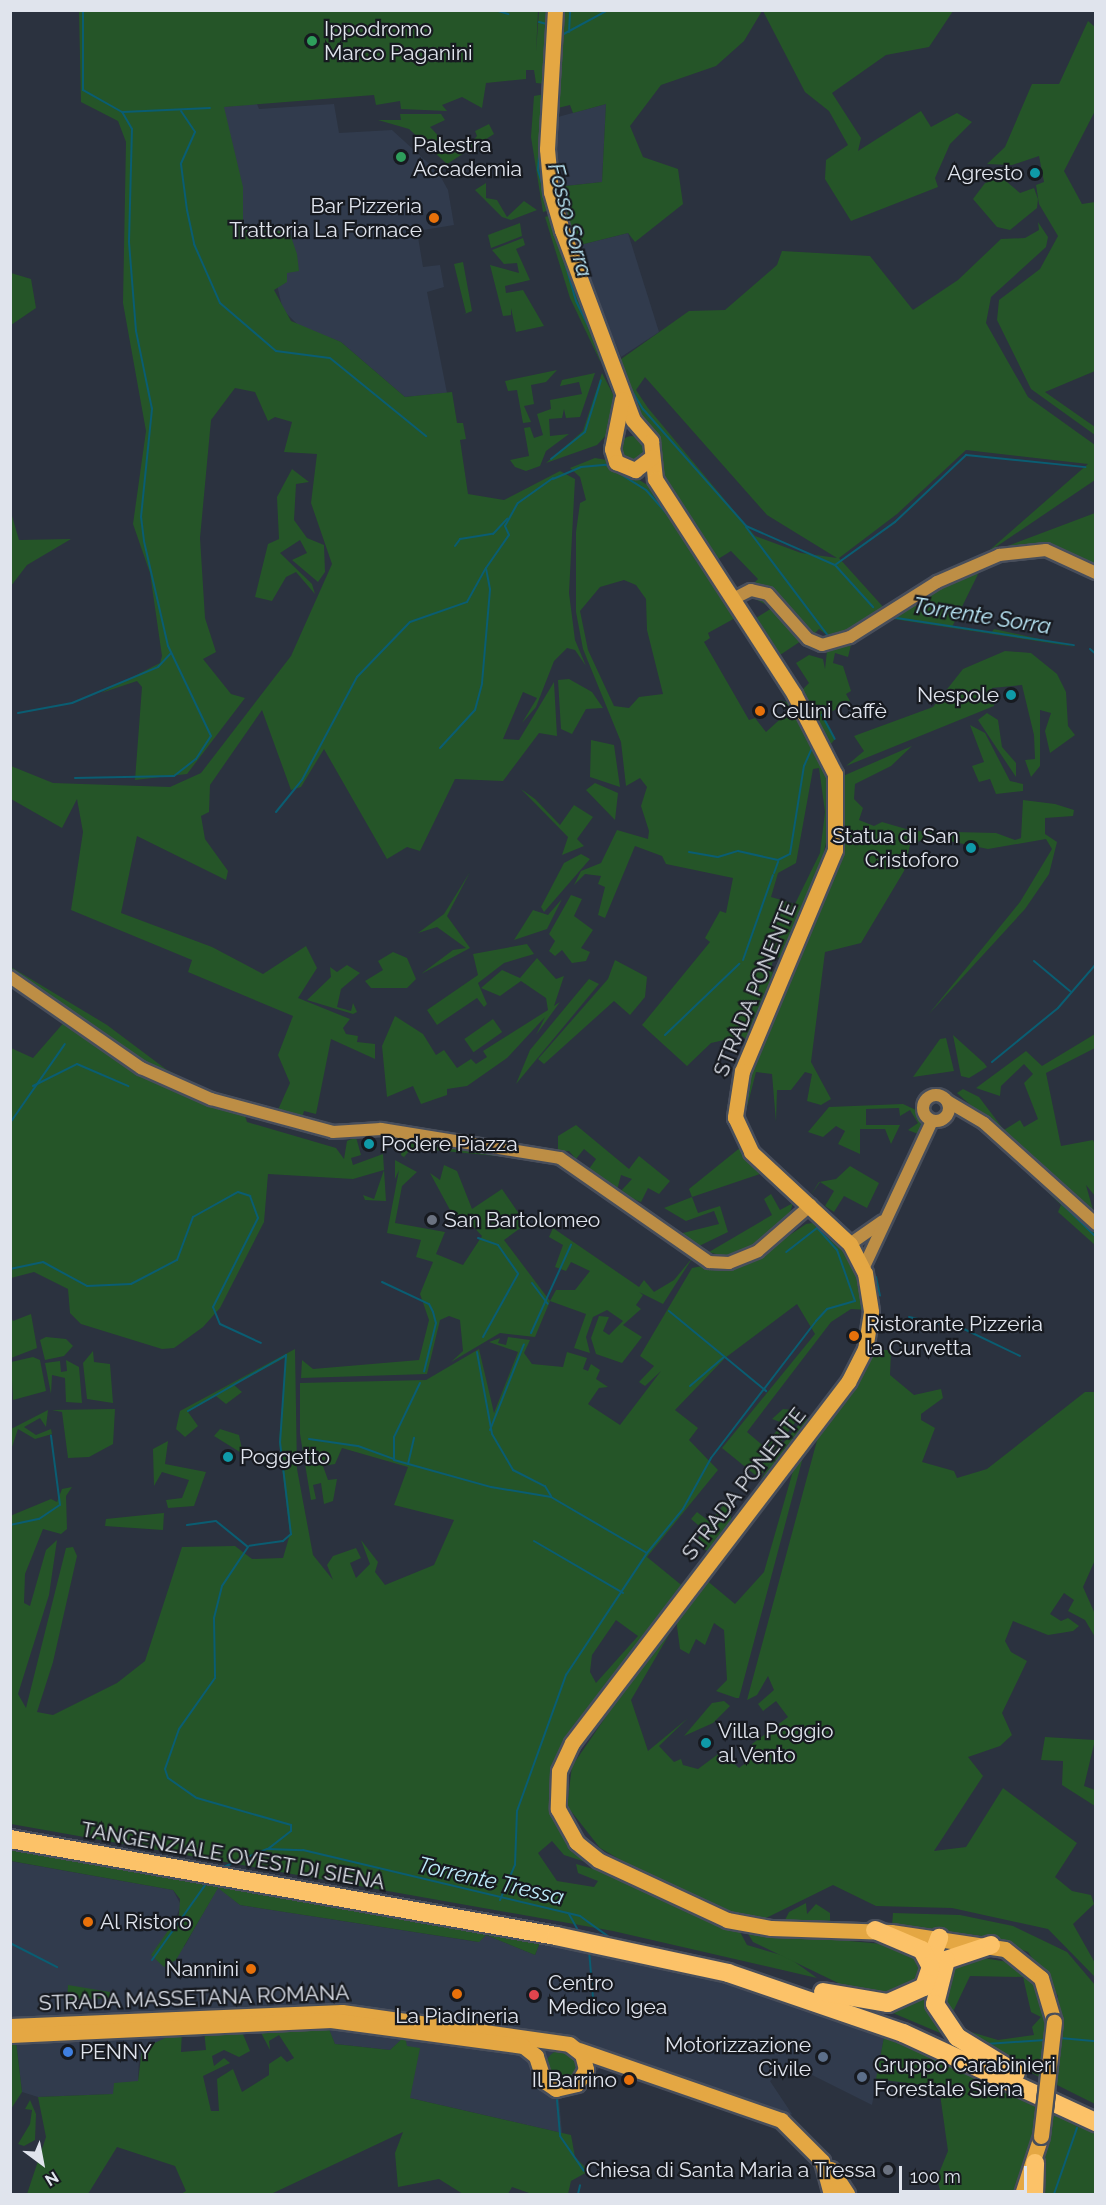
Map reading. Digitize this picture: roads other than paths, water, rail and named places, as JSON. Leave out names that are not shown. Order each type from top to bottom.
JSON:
[{"type":"highway","name":"TANGENZIALE OVEST DI SIENA","points":[[10,1829],[614,1937],[823,1992],[1022,2081],[1095,2122]]},
{"type":"highway","name":"TANGENZIALE OVEST DI SIENA","points":[[10,1839],[664,1957],[852,2013],[1095,2111]]},
{"type":"highway","points":[[875,1930],[914,1945],[936,1963]]},
{"type":"highway","points":[[939,1938],[936,1963],[929,1989],[937,2010],[950,2031],[1022,2081]]},
{"type":"highway","points":[[936,1963],[957,1953],[991,1945]]},
{"type":"highway","points":[[823,1992],[888,2003],[929,1989]]},
{"type":"highway","points":[[1034,2194],[1035,2163]]},
{"type":"main road","name":"STRADA PONENTE","points":[[555,10],[547,138],[551,192],[633,420],[651,441],[653,476],[822,740],[838,790],[835,850],[734,1102],[739,1130],[751,1152],[811,1205],[850,1244],[863,1269],[871,1323],[858,1368],[572,1743],[556,1792],[560,1818],[584,1850],[712,1915],[765,1928],[875,1930],[991,1945],[1021,1958],[1037,1973],[1051,1998],[1054,2022],[1041,2136],[1035,2163],[1022,2194]]},
{"type":"main road","name":"STRADA PONENTE","points":[[619,381],[622,411],[612,449],[616,462],[634,470],[675,510]]},
{"type":"main road","points":[[616,436],[626,430],[644,432]]},
{"type":"main road","points":[[634,470],[652,457]]},
{"type":"main road","name":"STRADA MASSETANA ROMANA","points":[[10,2026],[342,2012],[557,2044],[781,2120],[822,2162]]},
{"type":"main road","name":"STRADA MASSETANA ROMANA","points":[[10,2035],[331,2020],[523,2046],[550,2086],[564,2090],[577,2084],[586,2069],[611,2061]]},
{"type":"main road","points":[[539,2067],[544,2052],[557,2044]]},
{"type":"main road","points":[[579,2050],[586,2069]]},
{"type":"main road","points":[[822,2162],[831,2194]]},
{"type":"main road","points":[[822,2162],[847,2194]]},
{"type":"street","points":[[733,599],[752,590],[768,594],[808,639],[822,645],[850,637],[937,582],[999,555],[1046,550],[1095,573]]},
{"type":"street","points":[[10,977],[137,1066],[186,1089],[333,1132],[395,1133],[560,1158],[688,1248],[718,1264],[765,1246],[811,1205]]},
{"type":"street","points":[[932,1121],[923,1111],[927,1099],[937,1095],[978,1119],[1095,1224]]},
{"type":"street","points":[[946,1116],[947,1101]]},
{"type":"street","points":[[863,1269],[932,1121],[946,1116],[978,1119]]},
{"type":"street","points":[[850,1244],[887,1217]]},
{"type":"waterway","points":[[75,778],[174,776],[196,759],[211,736],[168,646],[144,541],[141,517],[152,409],[136,331],[129,242],[132,129],[122,112],[83,90],[83,10]]},
{"type":"waterway","name":"Torrente Sorra","points":[[495,10],[508,14]]},
{"type":"waterway","points":[[569,32],[570,10]]},
{"type":"waterway","points":[[560,36],[608,10]]},
{"type":"waterway","name":"Fosso Sorra","points":[[539,22],[547,24],[538,170],[576,301],[595,340]]},
{"type":"waterway","points":[[123,112],[210,108]]},
{"type":"waterway","points":[[181,111],[195,132],[181,164],[187,210],[194,244],[220,303],[276,351],[330,358],[426,436]]},
{"type":"waterway","points":[[551,459],[585,432],[601,380]]},
{"type":"waterway","name":"Fosso Sorra","points":[[626,381],[643,409],[746,526],[835,565],[873,607]]},
{"type":"waterway","points":[[835,565],[895,522],[966,455],[1085,467]]},
{"type":"waterway","points":[[553,479],[581,467],[606,465],[646,490],[675,523]]},
{"type":"waterway","points":[[440,748],[475,710],[482,683],[490,589],[486,568],[509,535],[505,526],[518,503],[553,478]]},
{"type":"waterway","points":[[455,546],[460,539],[493,534],[507,519]]},
{"type":"waterway","points":[[746,527],[829,637]]},
{"type":"waterway","points":[[696,556],[722,596]]},
{"type":"waterway","points":[[276,812],[302,780],[357,677],[410,622],[467,602],[486,568]]},
{"type":"waterway","name":"Torrente Sorra","points":[[890,617],[1074,645]]},
{"type":"waterway","name":"Torrente Sorra","points":[[1090,649],[1096,654]]},
{"type":"waterway","points":[[18,713],[72,703],[158,667],[171,653]]},
{"type":"waterway","points":[[822,715],[835,739]]},
{"type":"waterway","points":[[689,852],[718,857],[738,851],[778,860],[790,854],[804,766],[813,746]]},
{"type":"waterway","points":[[774,873],[778,862]]},
{"type":"waterway","points":[[743,960],[773,875]]},
{"type":"waterway","points":[[1034,961],[1071,992]]},
{"type":"waterway","points":[[665,1035],[739,964]]},
{"type":"waterway","points":[[992,1062],[1058,1008],[1096,964]]},
{"type":"waterway","points":[[10,1123],[65,1044]]},
{"type":"waterway","points":[[33,1086],[77,1064],[128,1086]]},
{"type":"waterway","points":[[979,1127],[1043,1186]]},
{"type":"waterway","points":[[1048,1190],[1096,1237]]},
{"type":"waterway","points":[[10,1269],[43,1262],[87,1286],[131,1284],[177,1260],[193,1217],[238,1192],[250,1196],[258,1218],[213,1307],[220,1324],[261,1343]]},
{"type":"waterway","points":[[500,1900],[515,1865],[517,1811],[566,1675],[647,1553],[683,1509],[711,1458],[816,1321],[827,1309],[855,1301],[837,1250],[817,1228],[786,1252]]},
{"type":"waterway","points":[[478,1238],[498,1245],[518,1274],[483,1337]]},
{"type":"waterway","points":[[531,1333],[571,1245]]},
{"type":"waterway","points":[[876,1277],[880,1296]]},
{"type":"waterway","points":[[382,1282],[429,1304],[433,1312],[436,1323],[424,1372]]},
{"type":"waterway","points":[[532,1283],[548,1304]]},
{"type":"waterway","points":[[669,1311],[766,1391]]},
{"type":"waterway","points":[[909,1317],[964,1329],[1020,1356]]},
{"type":"waterway","points":[[490,1430],[524,1344]]},
{"type":"waterway","points":[[477,1352],[492,1434],[513,1470],[545,1486],[551,1496]]},
{"type":"waterway","points":[[188,1411],[286,1355],[280,1442],[291,1534],[283,1541],[249,1546]]},
{"type":"waterway","points":[[690,1386],[724,1357]]},
{"type":"waterway","points":[[420,1383],[394,1437],[394,1460],[491,1487],[551,1497],[647,1553]]},
{"type":"waterway","points":[[10,1525],[39,1519],[60,1505],[51,1436]]},
{"type":"waterway","points":[[408,1464],[414,1438]]},
{"type":"waterway","points":[[309,1439],[358,1446],[393,1459]]},
{"type":"waterway","points":[[187,1525],[216,1521],[248,1547],[222,1586],[214,1618],[215,1678],[179,1729],[165,1769],[168,1778],[197,1798],[291,1825],[291,1831],[268,1849]]},
{"type":"waterway","points":[[534,1541],[623,1593]]},
{"type":"waterway","name":"Torrente Tressa","points":[[221,1868],[267,1849],[303,1850],[580,1916],[612,1939]]},
{"type":"waterway","name":"Torrente Tressa","points":[[152,1960],[208,1881]]},
{"type":"waterway","points":[[569,1914],[579,1932]]},
{"type":"waterway","name":"Torrente Tressa","points":[[10,1943],[57,1967]]},
{"type":"waterway","points":[[589,1950],[594,2010]]},
{"type":"waterway","name":"Torrente Tressa","points":[[1060,2038],[1096,2041]]},
{"type":"waterway","name":"Torrente Tressa","points":[[986,2044],[1045,2040]]},
{"type":"waterway","points":[[557,2100],[560,2136],[584,2171]]},
{"type":"waterway","points":[[1054,2194],[1077,2128]]},
{"type":"waterway","points":[[578,2194],[580,2185]]},
{"type":"place","name":"Ippodromo Marco Paganini","points":[[312,41]]},
{"type":"place","name":"Palestra Accademia","points":[[401,157]]},
{"type":"place","name":"Agresto","points":[[1035,173]]},
{"type":"place","name":"Bar Pizzeria Trattoria La Fornace","points":[[434,218]]},
{"type":"place","name":"Nespole","points":[[1011,695]]},
{"type":"place","name":"Cellini Caffè","points":[[760,711]]},
{"type":"place","name":"Statua di San Cristoforo","points":[[971,848]]},
{"type":"place","name":"Podere Piazza","points":[[369,1144]]},
{"type":"place","name":"San Bartolomeo","points":[[432,1220]]},
{"type":"place","name":"Ristorante Pizzeria la Curvetta","points":[[854,1336]]},
{"type":"place","name":"Poggetto","points":[[228,1457]]},
{"type":"place","name":"Villa Poggio al Vento","points":[[706,1743]]},
{"type":"place","name":"Al Ristoro","points":[[88,1922]]},
{"type":"place","name":"Nannini","points":[[251,1969]]},
{"type":"place","name":"La Piadineria","points":[[457,1994]]},
{"type":"place","name":"Centro Medico Igea","points":[[534,1995]]},
{"type":"place","name":"PENNY","points":[[68,2052]]},
{"type":"place","name":"Motorizzazione Civile","points":[[823,2057]]},
{"type":"place","name":"Gruppo Carabinieri Forestale Siena","points":[[862,2077]]},
{"type":"place","name":"Il Barrino","points":[[629,2080]]},
{"type":"place","name":"Chiesa di Santa Maria a Tressa","points":[[888,2170]]}]
